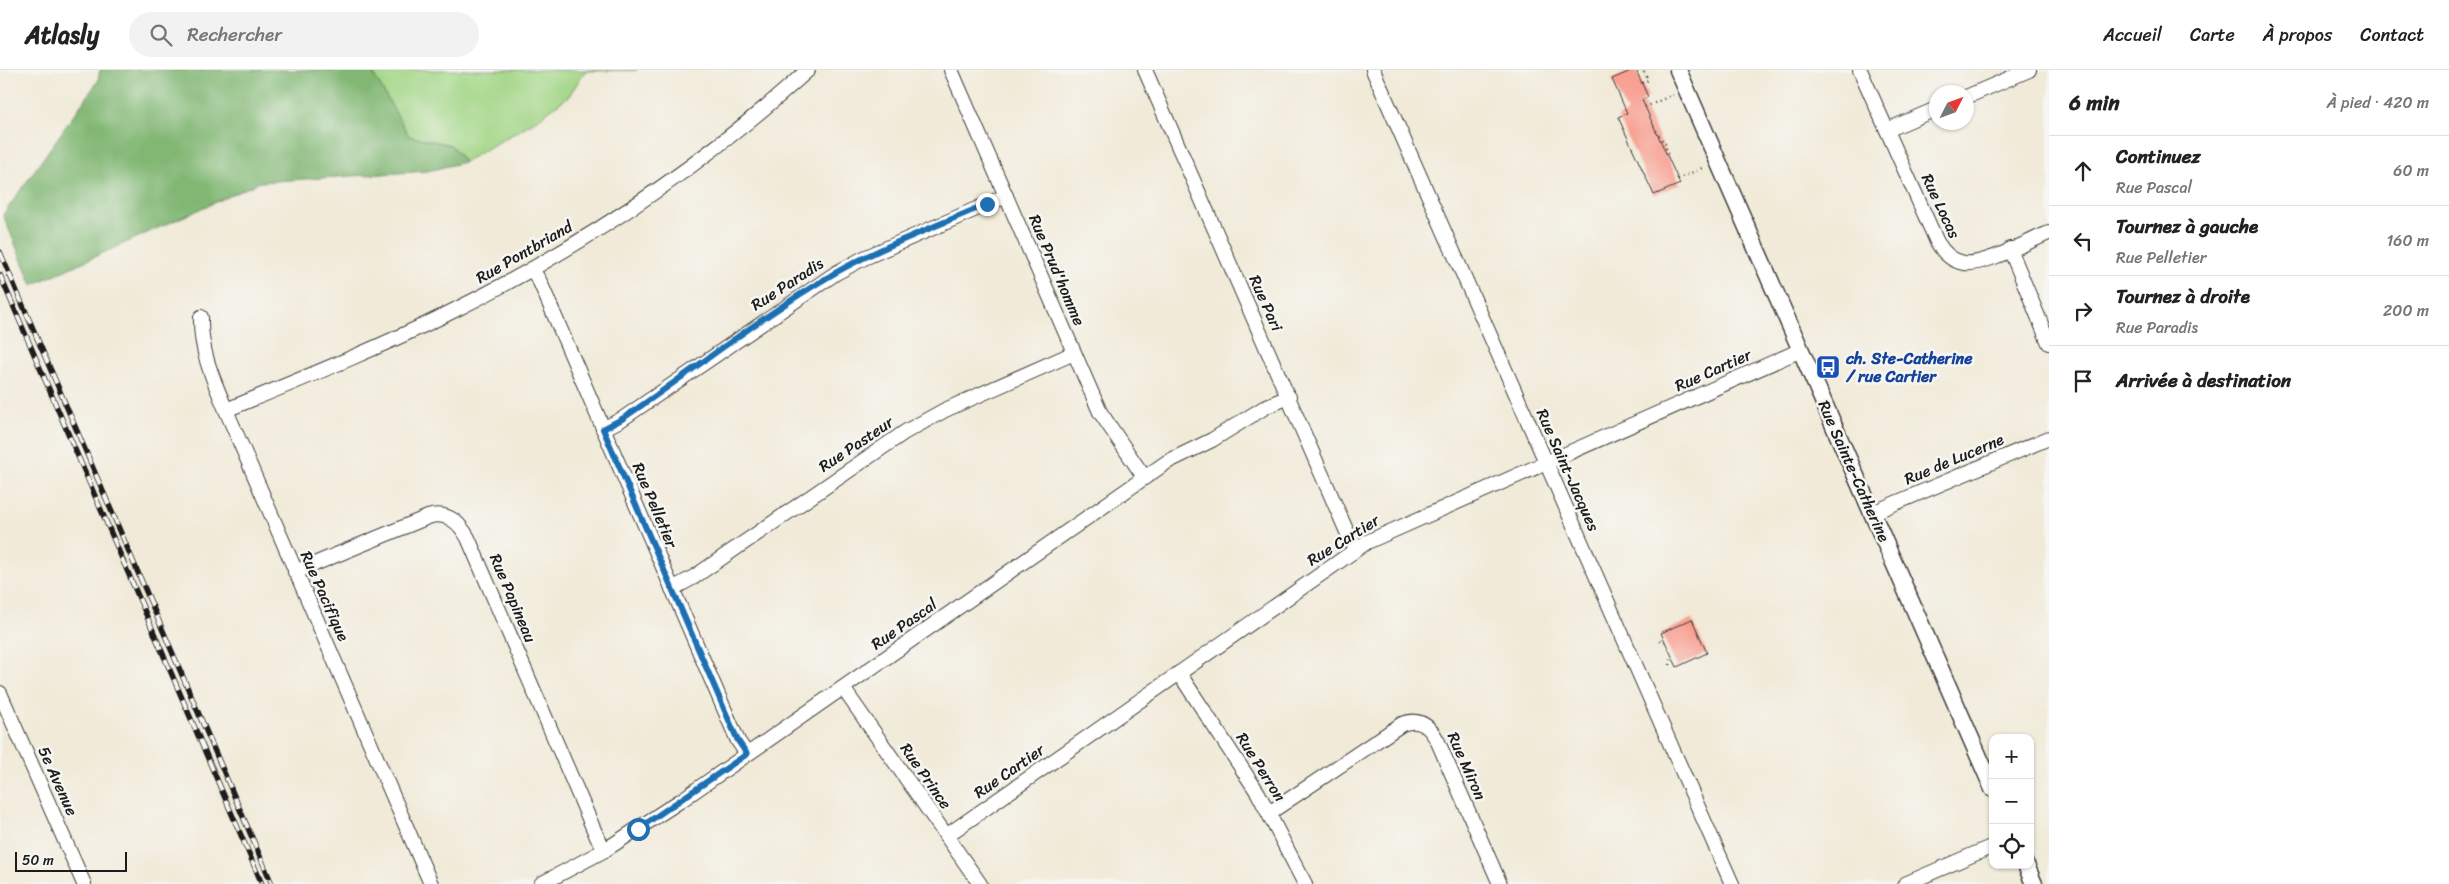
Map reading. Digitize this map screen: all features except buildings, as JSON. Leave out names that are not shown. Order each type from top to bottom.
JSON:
[{"type":"street","name":"Rue Pontbriand","points":[[226,410],[427,324],[532,269],[665,186],[747,124],[808,70]]},
{"type":"street","name":"Rue Prud'homme","points":[[951,70],[1100,412],[1144,477]]},
{"type":"street","name":"Rue Pari","points":[[1145,70],[1347,532],[1357,548]]},
{"type":"street","name":"Rue Saint-Jacques","points":[[1373,70],[1732,884]]},
{"type":"street","name":"Rue Sainte-Catherine","points":[[1678,70],[1989,780]]},
{"type":"street","name":"Rue Locas","points":[[1860,70],[1942,250],[1949,256],[1964,263],[1980,261],[2049,233]]},
{"type":"street","points":[[1974,94],[2029,70]]},
{"type":"street","points":[[1887,130],[1929,112]]},
{"type":"street","name":"Rue Paradis","points":[[603,429],[622,419],[794,299],[836,273],[864,258],[1006,196]]},
{"type":"street","points":[[2010,250],[2049,343]]},
{"type":"street","name":"Rue Pelletier","points":[[532,269],[540,282],[738,741],[747,754]]},
{"type":"street","name":"Rue Pacifique","points":[[201,317],[201,341],[205,357],[226,410],[431,884]]},
{"type":"street","name":"Rue Cartier","points":[[946,836],[1376,536],[1801,350]]},
{"type":"street","name":"Rue Pasteur","points":[[672,589],[694,577],[911,428],[950,408],[1074,353]]},
{"type":"street","name":"Rue Pascal","points":[[541,884],[604,850],[747,754],[1167,462],[1212,440],[1267,406],[1289,397]]},
{"type":"street","name":"Rue de Lucerne","points":[[1872,513],[2049,438]]},
{"type":"street","name":"Rue Papineau","points":[[295,572],[428,517],[440,515],[459,524],[468,538],[604,850]]},
{"type":"street","name":"Rue Perron","points":[[1179,674],[1227,744],[1269,813],[1305,884]]},
{"type":"street","name":"Rue Prince","points":[[843,688],[980,884]]},
{"type":"street","name":"5e Avenue","points":[[0,693],[84,884]]},
{"type":"street","name":"Rue Miron","points":[[1269,813],[1402,724],[1409,721],[1420,721],[1431,729],[1438,742],[1500,884]]},
{"type":"street","points":[[1905,884],[1989,848]]},
{"type":"street","points":[[2028,869],[2034,884]]},
{"type":"path","points":[[1642,83],[1648,80],[1643,70]]},
{"type":"path","points":[[1645,107],[1676,94]]},
{"type":"path","points":[[1656,131],[1665,144],[1668,157]]},
{"type":"path","points":[[1678,179],[1708,166]]},
{"type":"path","points":[[1660,640],[1665,642]]},
{"type":"path","points":[[1670,665],[1672,658]]},
{"type":"green space","points":[[100,70],[371,70],[409,136],[451,145],[464,162],[428,171],[260,182],[32,285],[3,215],[98,81]]},
{"type":"green space","points":[[371,70],[637,70],[585,71],[569,96],[532,123],[464,162],[451,145],[409,136]]},
{"type":"railway","points":[[0,252],[272,884]]},
{"type":"railway","points":[[0,275],[262,884]]},
{"type":"place","name":"ch. Ste-Catherine / rue Cartier","points":[[1828,367]]},
{"type":"route","points":[[638,829],[747,754],[738,741],[603,429],[622,419],[794,299],[836,273],[864,258],[987,204]]}]
